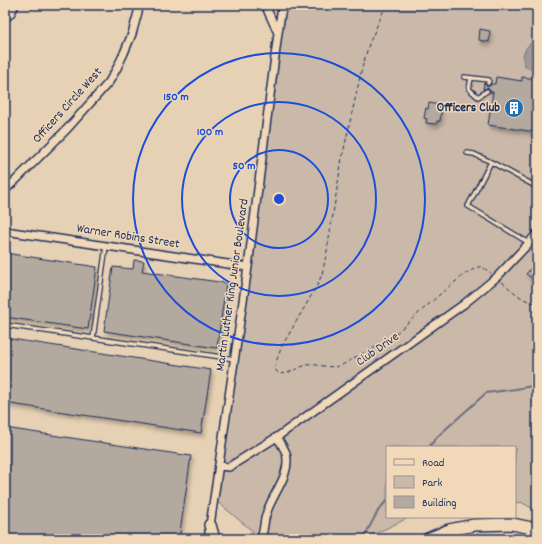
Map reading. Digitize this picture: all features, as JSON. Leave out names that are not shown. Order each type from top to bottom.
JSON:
[{"type":"street","points":[[5,19],[11,13],[15,5]]},
{"type":"street","name":"Officers Circle West","points":[[5,190],[68,128],[109,82],[132,34],[140,5]]},
{"type":"street","points":[[264,5],[278,33]]},
{"type":"street","points":[[278,33],[281,13],[284,5]]},
{"type":"street","name":"Martin Luther King Junior Boulevard","points":[[208,539],[248,267],[278,33]]},
{"type":"street","name":"Warner Robins Street","points":[[5,231],[248,267]]},
{"type":"street","name":"Club Drive","points":[[219,466],[229,467],[277,436],[464,304],[496,278],[537,233]]},
{"type":"street","points":[[260,539],[263,534],[266,514],[282,481],[287,466],[286,453],[277,436]]},
{"type":"street","points":[[428,539],[449,530],[474,525],[512,524],[537,529]]},
{"type":"street","points":[[210,525],[214,539]]},
{"type":"lane","points":[[464,77],[489,80],[488,84]]},
{"type":"lane","points":[[471,78],[469,89],[478,97],[487,91]]},
{"type":"lane","points":[[467,153],[474,154],[491,162],[537,187]]},
{"type":"lane","points":[[491,162],[468,206],[529,243]]},
{"type":"lane","points":[[93,338],[106,246]]},
{"type":"lane","points":[[5,325],[235,359]]},
{"type":"path","points":[[386,5],[369,44],[360,74],[342,158],[322,274],[318,284],[282,346],[275,369],[278,373],[283,374],[308,365],[317,364],[330,367],[338,366],[385,343],[446,289],[471,270],[478,267],[482,267],[526,300],[537,304]]},
{"type":"green space","points":[[285,5],[537,5],[537,511],[521,502],[516,503],[516,446],[386,446],[386,518],[408,518],[364,539],[262,539],[214,499]]},
{"type":"shaded area","points":[[534,42],[537,44],[537,67],[526,67],[523,59],[524,53],[526,48]]},
{"type":"building","points":[[480,29],[490,31],[489,42],[479,40]]},
{"type":"building","name":"Officers Club","points":[[496,77],[522,81],[522,77],[537,79],[536,132],[488,125],[493,92],[490,92],[488,88],[483,90],[484,83],[487,86],[495,84]]},
{"type":"building","points":[[429,103],[440,105],[440,121],[437,121],[436,124],[426,123],[427,119],[424,118],[426,108],[428,109]]},
{"type":"building","points":[[5,253],[97,267],[88,329],[5,317]]},
{"type":"building","points":[[134,260],[144,261],[142,271],[226,283],[217,348],[104,331],[113,267],[133,269]]},
{"type":"building","points":[[537,261],[537,282],[526,274]]},
{"type":"building","points":[[5,338],[211,370],[201,433],[5,403]]},
{"type":"building","points":[[5,428],[191,456],[179,539],[5,539]]},
{"type":"waterway","points":[[430,446],[438,436],[486,393],[537,385]]},
{"type":"waterway","points":[[363,539],[378,511],[386,501]]},
{"type":"place","name":"Officers Club","points":[[514,108]]}]
